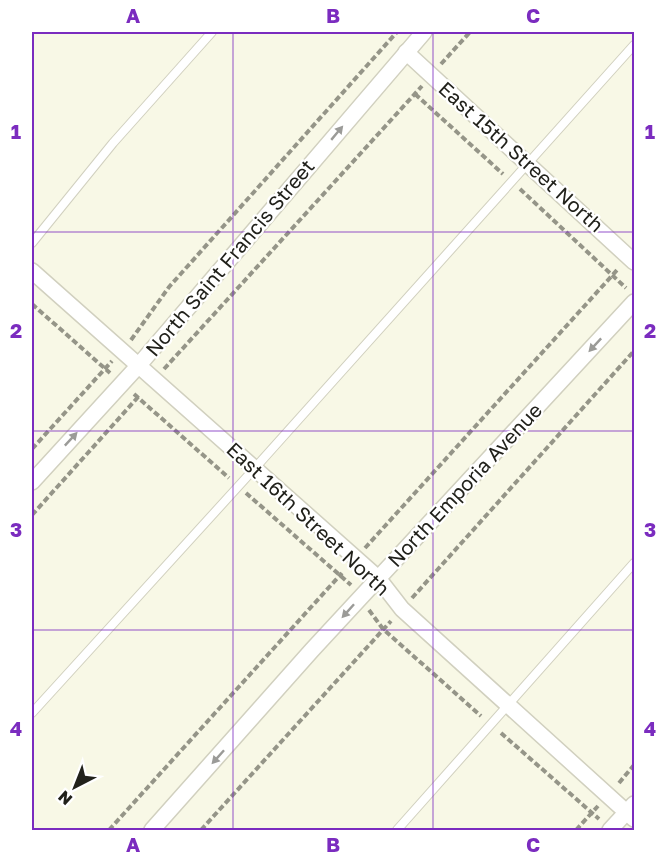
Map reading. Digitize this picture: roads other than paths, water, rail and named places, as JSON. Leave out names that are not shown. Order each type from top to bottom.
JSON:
[{"type":"street","name":"North Saint Francis Street","points":[[32,482],[139,365],[424,32]]},
{"type":"street","name":"East 15th Street North","points":[[406,52],[632,259]]},
{"type":"street","name":"East 16th Street North","points":[[32,271],[378,578],[402,609],[507,705],[632,812]]},
{"type":"street","name":"North Emporia Avenue","points":[[152,831],[378,578],[634,302]]},
{"type":"street","points":[[610,830],[632,812]]},
{"type":"lane","points":[[32,243],[113,143],[212,32]]},
{"type":"lane","points":[[32,713],[634,45]]},
{"type":"lane","points":[[397,831],[634,563]]}]
